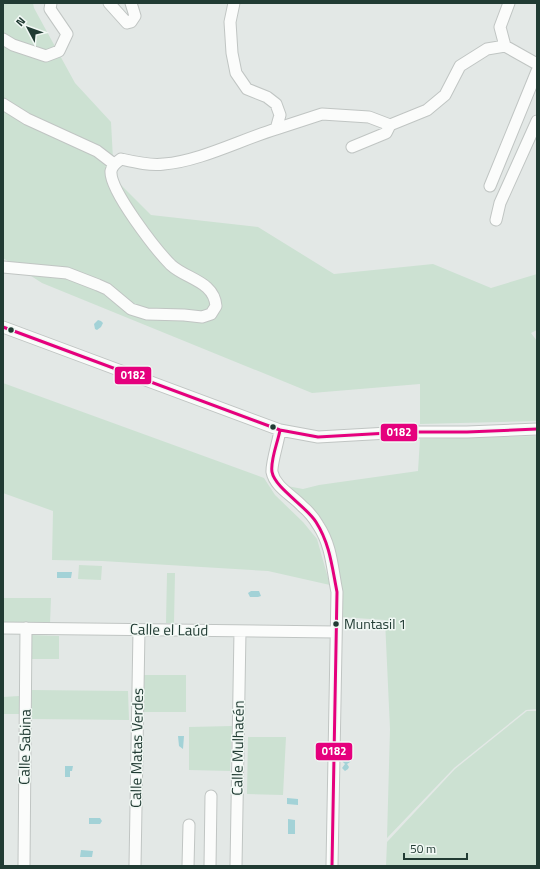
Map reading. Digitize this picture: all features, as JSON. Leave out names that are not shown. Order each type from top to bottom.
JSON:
[{"type":"street","points":[[3,38],[13,45],[26,48],[46,56],[59,51],[67,34],[50,9],[51,3]]},
{"type":"street","points":[[109,3],[127,23],[131,22],[135,16],[131,3]]},
{"type":"street","points":[[234,3],[230,22],[232,53],[236,73],[247,89],[267,97],[276,104],[280,115],[276,129]]},
{"type":"street","points":[[505,46],[500,27],[509,3]]},
{"type":"street","points":[[352,147],[386,132],[390,125],[427,110],[445,95],[460,66],[487,49],[505,46],[537,64]]},
{"type":"street","points":[[490,186],[537,71]]},
{"type":"street","points":[[3,104],[27,119],[97,151],[114,164]]},
{"type":"street","points":[[3,267],[67,273],[107,289],[131,309],[147,314],[184,314],[202,317],[211,314],[216,306],[214,296],[204,284],[179,272],[172,266],[154,246],[138,224],[113,181],[111,170],[114,164],[120,159],[136,163],[163,164],[193,158],[256,135],[322,114],[369,117],[390,125]]},
{"type":"street","points":[[496,220],[500,203],[537,121]]},
{"type":"street","points":[[3,327],[280,430],[318,437],[406,432],[467,432],[537,429]]},
{"type":"street","points":[[280,430],[272,471],[276,482],[302,506],[317,523],[327,541],[336,580],[332,866]]},
{"type":"street","name":"Calle el Laúd","points":[[3,628],[336,632]]},
{"type":"street","name":"Calle Sabina","points":[[24,866],[26,628]]},
{"type":"street","name":"Calle Matas Verdes","points":[[135,866],[139,630]]},
{"type":"street","name":"Calle Mulhacén","points":[[236,866],[240,631]]},
{"type":"street","points":[[210,866],[211,796]]},
{"type":"street","points":[[188,866],[189,824]]},
{"type":"green space","points":[[3,3],[33,3],[34,8],[75,83],[111,122],[114,178],[151,215],[258,227],[334,274],[433,264],[491,288],[537,274],[537,330],[531,333],[537,341],[537,421],[420,424],[420,384],[312,393],[42,283],[3,258]]},
{"type":"green space","points":[[3,383],[264,478],[275,495],[303,522],[317,539],[330,585],[268,571],[102,561],[52,560],[53,511],[3,493]]},
{"type":"green space","points":[[537,436],[537,709],[526,710],[454,768],[387,838],[390,729],[385,620],[340,617],[341,583],[325,529],[287,486],[303,489],[319,485],[418,471],[420,439]]},
{"type":"green space","points":[[79,565],[102,566],[101,580],[78,579]]},
{"type":"green space","points":[[167,573],[175,573],[174,623],[166,623]]},
{"type":"green space","points":[[3,598],[51,598],[50,624],[3,624]]},
{"type":"green space","points":[[32,635],[59,636],[59,659],[32,659]]},
{"type":"green space","points":[[144,675],[186,675],[186,712],[143,712]]},
{"type":"green space","points":[[30,690],[128,691],[129,720],[31,719]]},
{"type":"green space","points":[[19,696],[19,714],[3,714],[3,697]]},
{"type":"green space","points":[[527,711],[537,711],[537,866],[386,866],[387,842],[455,769]]},
{"type":"green space","points":[[232,726],[230,771],[189,770],[189,727]]},
{"type":"green space","points":[[248,737],[286,737],[283,795],[247,794]]},
{"type":"water","points":[[98,320],[103,323],[97,330],[95,329],[94,324]]},
{"type":"water","points":[[57,572],[72,572],[71,578],[57,578]]},
{"type":"water","points":[[251,591],[259,591],[261,596],[250,597],[248,593]]},
{"type":"water","points":[[178,736],[184,736],[183,749],[179,746]]},
{"type":"water","points":[[348,754],[351,759],[347,764],[349,767],[348,769],[345,771],[342,768],[345,764],[342,761],[342,758],[344,755]]},
{"type":"water","points":[[65,766],[73,766],[72,771],[70,771],[70,777],[65,777]]},
{"type":"water","points":[[287,798],[298,799],[298,805],[287,804]]},
{"type":"water","points":[[89,818],[100,818],[102,821],[100,824],[89,824]]},
{"type":"water","points":[[288,819],[295,820],[295,834],[288,834]]},
{"type":"water","points":[[81,850],[93,851],[92,857],[80,857]]},
{"type":"transit line","name":"0182","points":[[3,327],[280,430],[318,437],[406,432],[467,432],[537,429]]},
{"type":"transit line","name":"0182","points":[[280,430],[273,457],[272,472],[274,478],[311,516],[321,530],[330,556],[337,592],[332,866]]},
{"type":"place","name":"Muntasil 1","points":[[336,624]]}]
